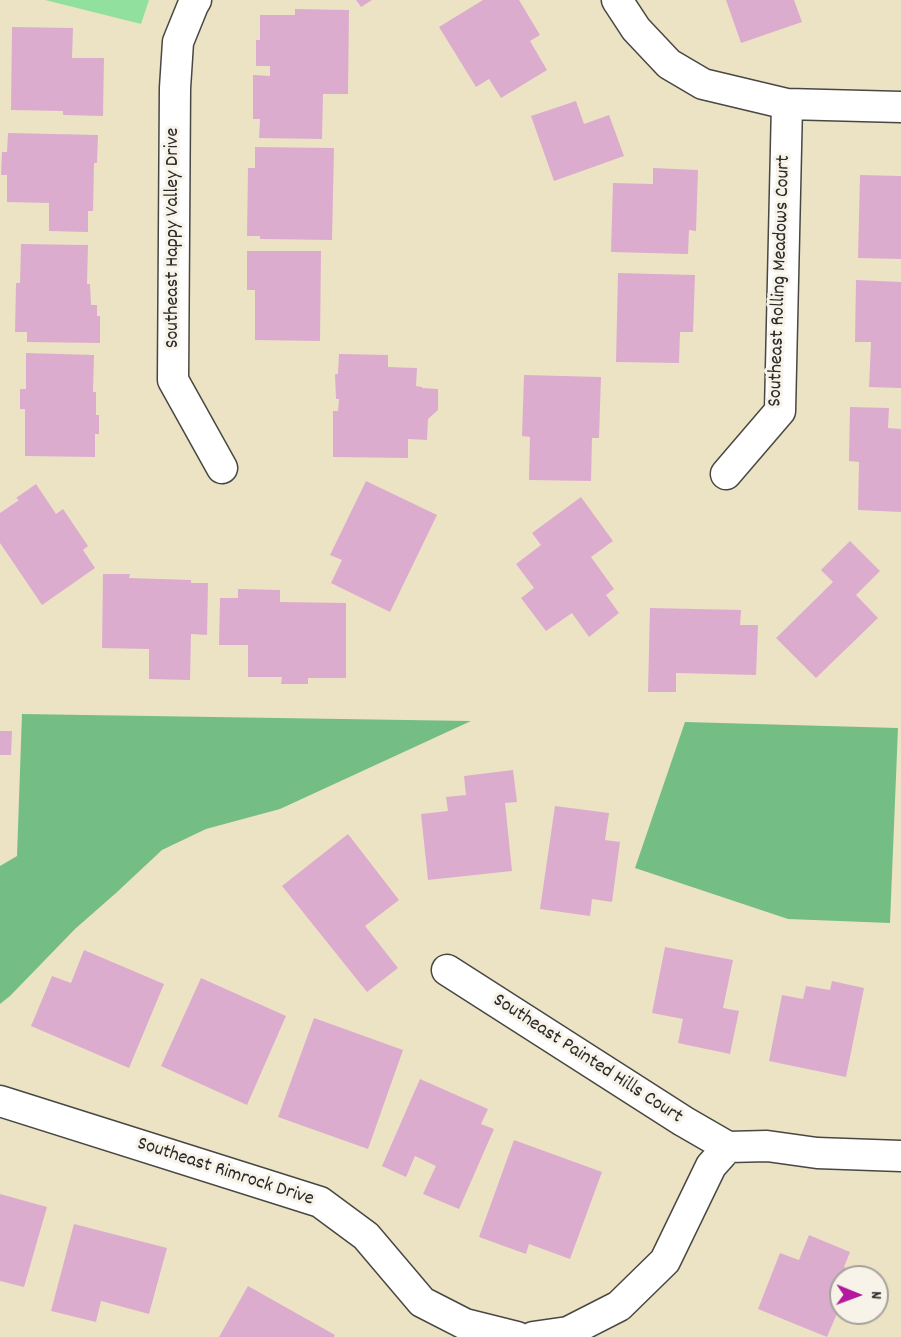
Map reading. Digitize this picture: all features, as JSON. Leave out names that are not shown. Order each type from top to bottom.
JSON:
[{"type":"street","name":"Southeast Happy Valley Drive","points":[[196,0],[178,42],[175,87],[173,380],[222,468]]},
{"type":"street","points":[[617,0],[636,29],[669,64],[702,84],[787,104],[901,107]]},
{"type":"street","name":"Southeast Rolling Meadows Court","points":[[726,474],[780,411],[787,104]]},
{"type":"street","name":"Southeast Painted Hills Court","points":[[447,970],[682,1121],[728,1148]]},
{"type":"street","name":"Southeast Rimrock Drive","points":[[0,1101],[320,1202],[366,1236],[422,1302],[465,1324],[517,1337]]},
{"type":"street","points":[[533,1337],[568,1332],[619,1306],[665,1260],[711,1166],[728,1148],[767,1146],[817,1153],[901,1156]]},
{"type":"green space","points":[[45,0],[149,0],[141,24]]},
{"type":"green space","points":[[22,714],[471,721],[280,809],[206,829],[162,850],[75,929],[0,1004],[0,866],[17,856]]},
{"type":"green space","points":[[685,722],[898,728],[890,923],[788,919],[635,868]]},
{"type":"building","points":[[356,0],[372,0],[361,7]]},
{"type":"building","points":[[483,0],[519,0],[540,35],[530,41],[547,70],[501,98],[489,79],[476,87],[439,27]]},
{"type":"building","points":[[726,0],[794,0],[802,22],[741,43]]},
{"type":"building","points":[[295,9],[349,10],[348,94],[323,94],[322,139],[259,138],[260,119],[253,119],[253,75],[270,76],[270,66],[256,66],[256,40],[260,40],[260,15],[295,15]]},
{"type":"building","points":[[12,27],[73,28],[72,58],[104,58],[103,116],[63,115],[63,111],[11,110]]},
{"type":"building","points":[[576,101],[584,124],[609,115],[624,156],[554,181],[531,116]]},
{"type":"building","points":[[8,133],[98,135],[97,163],[94,163],[93,211],[88,211],[88,232],[49,231],[49,203],[7,202],[7,175],[1,175],[2,152],[7,152]]},
{"type":"building","points":[[255,147],[334,148],[332,240],[260,239],[260,236],[247,236],[248,168],[255,168]]},
{"type":"building","points":[[653,168],[698,170],[696,231],[689,230],[688,254],[611,252],[613,183],[653,184]]},
{"type":"building","points":[[860,175],[901,176],[901,259],[858,258]]},
{"type":"building","points":[[21,244],[88,245],[87,284],[90,284],[91,305],[97,305],[97,316],[100,316],[100,343],[27,342],[27,332],[15,332],[16,283],[20,283]]},
{"type":"building","points":[[247,251],[321,251],[320,341],[255,340],[255,290],[247,290]]},
{"type":"building","points":[[618,273],[695,275],[693,332],[680,332],[679,363],[616,362]]},
{"type":"building","points":[[856,280],[901,282],[901,388],[869,387],[871,342],[855,342]]},
{"type":"building","points":[[26,353],[94,355],[93,392],[96,392],[96,415],[99,415],[99,434],[95,434],[95,457],[25,456],[25,409],[20,409],[20,389],[26,389]]},
{"type":"building","points":[[339,354],[388,355],[388,367],[417,368],[416,386],[438,389],[438,410],[428,419],[427,440],[408,439],[408,458],[333,457],[333,411],[338,411],[339,399],[336,399],[335,374],[338,374]]},
{"type":"building","points":[[524,375],[601,377],[599,438],[592,438],[591,481],[529,480],[530,437],[522,436]]},
{"type":"building","points":[[850,407],[889,408],[888,428],[901,429],[901,512],[858,510],[859,462],[849,461]]},
{"type":"building","points":[[366,481],[437,515],[390,612],[331,583],[342,560],[330,555]]},
{"type":"building","points":[[36,484],[56,514],[63,509],[88,546],[83,550],[95,568],[42,605],[0,543],[0,513]]},
{"type":"building","points":[[581,497],[613,541],[591,557],[614,589],[606,595],[619,613],[589,637],[572,613],[546,631],[521,598],[534,588],[516,564],[541,545],[532,533]]},
{"type":"building","points":[[850,541],[880,571],[856,595],[878,618],[816,678],[776,638],[833,582],[821,570]]},
{"type":"building","points":[[103,574],[130,574],[129,578],[191,580],[191,583],[208,583],[207,635],[191,634],[190,680],[149,679],[149,649],[102,648]]},
{"type":"building","points":[[238,589],[280,590],[280,602],[346,603],[346,678],[308,678],[308,684],[281,684],[282,677],[248,677],[248,645],[219,645],[220,598],[238,598]]},
{"type":"building","points":[[650,608],[741,610],[740,625],[758,625],[756,675],[676,673],[676,692],[648,692]]},
{"type":"building","points":[[0,731],[12,731],[11,755],[0,755]]},
{"type":"building","points":[[513,770],[517,802],[505,803],[512,871],[428,880],[421,814],[448,811],[446,797],[466,795],[464,776]]},
{"type":"building","points":[[555,806],[609,813],[605,840],[620,842],[612,902],[592,899],[590,916],[540,909]]},
{"type":"building","points":[[348,834],[399,900],[365,926],[398,968],[367,992],[282,886]]},
{"type":"building","points":[[665,947],[733,960],[723,1008],[739,1011],[730,1054],[678,1043],[683,1019],[652,1013]]},
{"type":"building","points":[[84,950],[164,984],[129,1068],[31,1026],[52,976],[71,983]]},
{"type":"building","points":[[201,978],[286,1016],[247,1105],[161,1066]]},
{"type":"building","points":[[832,981],[864,988],[846,1077],[769,1061],[782,995],[803,999],[806,986],[830,990]]},
{"type":"building","points":[[314,1018],[403,1050],[368,1149],[278,1117]]},
{"type":"building","points":[[420,1079],[488,1109],[481,1124],[494,1129],[459,1209],[423,1194],[436,1166],[415,1156],[406,1177],[382,1166]]},
{"type":"building","points":[[514,1140],[602,1172],[570,1259],[529,1244],[526,1254],[479,1237]]},
{"type":"building","points":[[0,1194],[47,1207],[24,1287],[0,1281]]},
{"type":"building","points":[[74,1224],[167,1248],[149,1314],[101,1301],[96,1322],[51,1311]]},
{"type":"building","points":[[809,1235],[850,1252],[845,1265],[829,1265],[829,1325],[832,1325],[827,1337],[758,1309],[780,1253],[799,1260]]},
{"type":"building","points":[[248,1286],[335,1335],[334,1337],[219,1337]]}]
